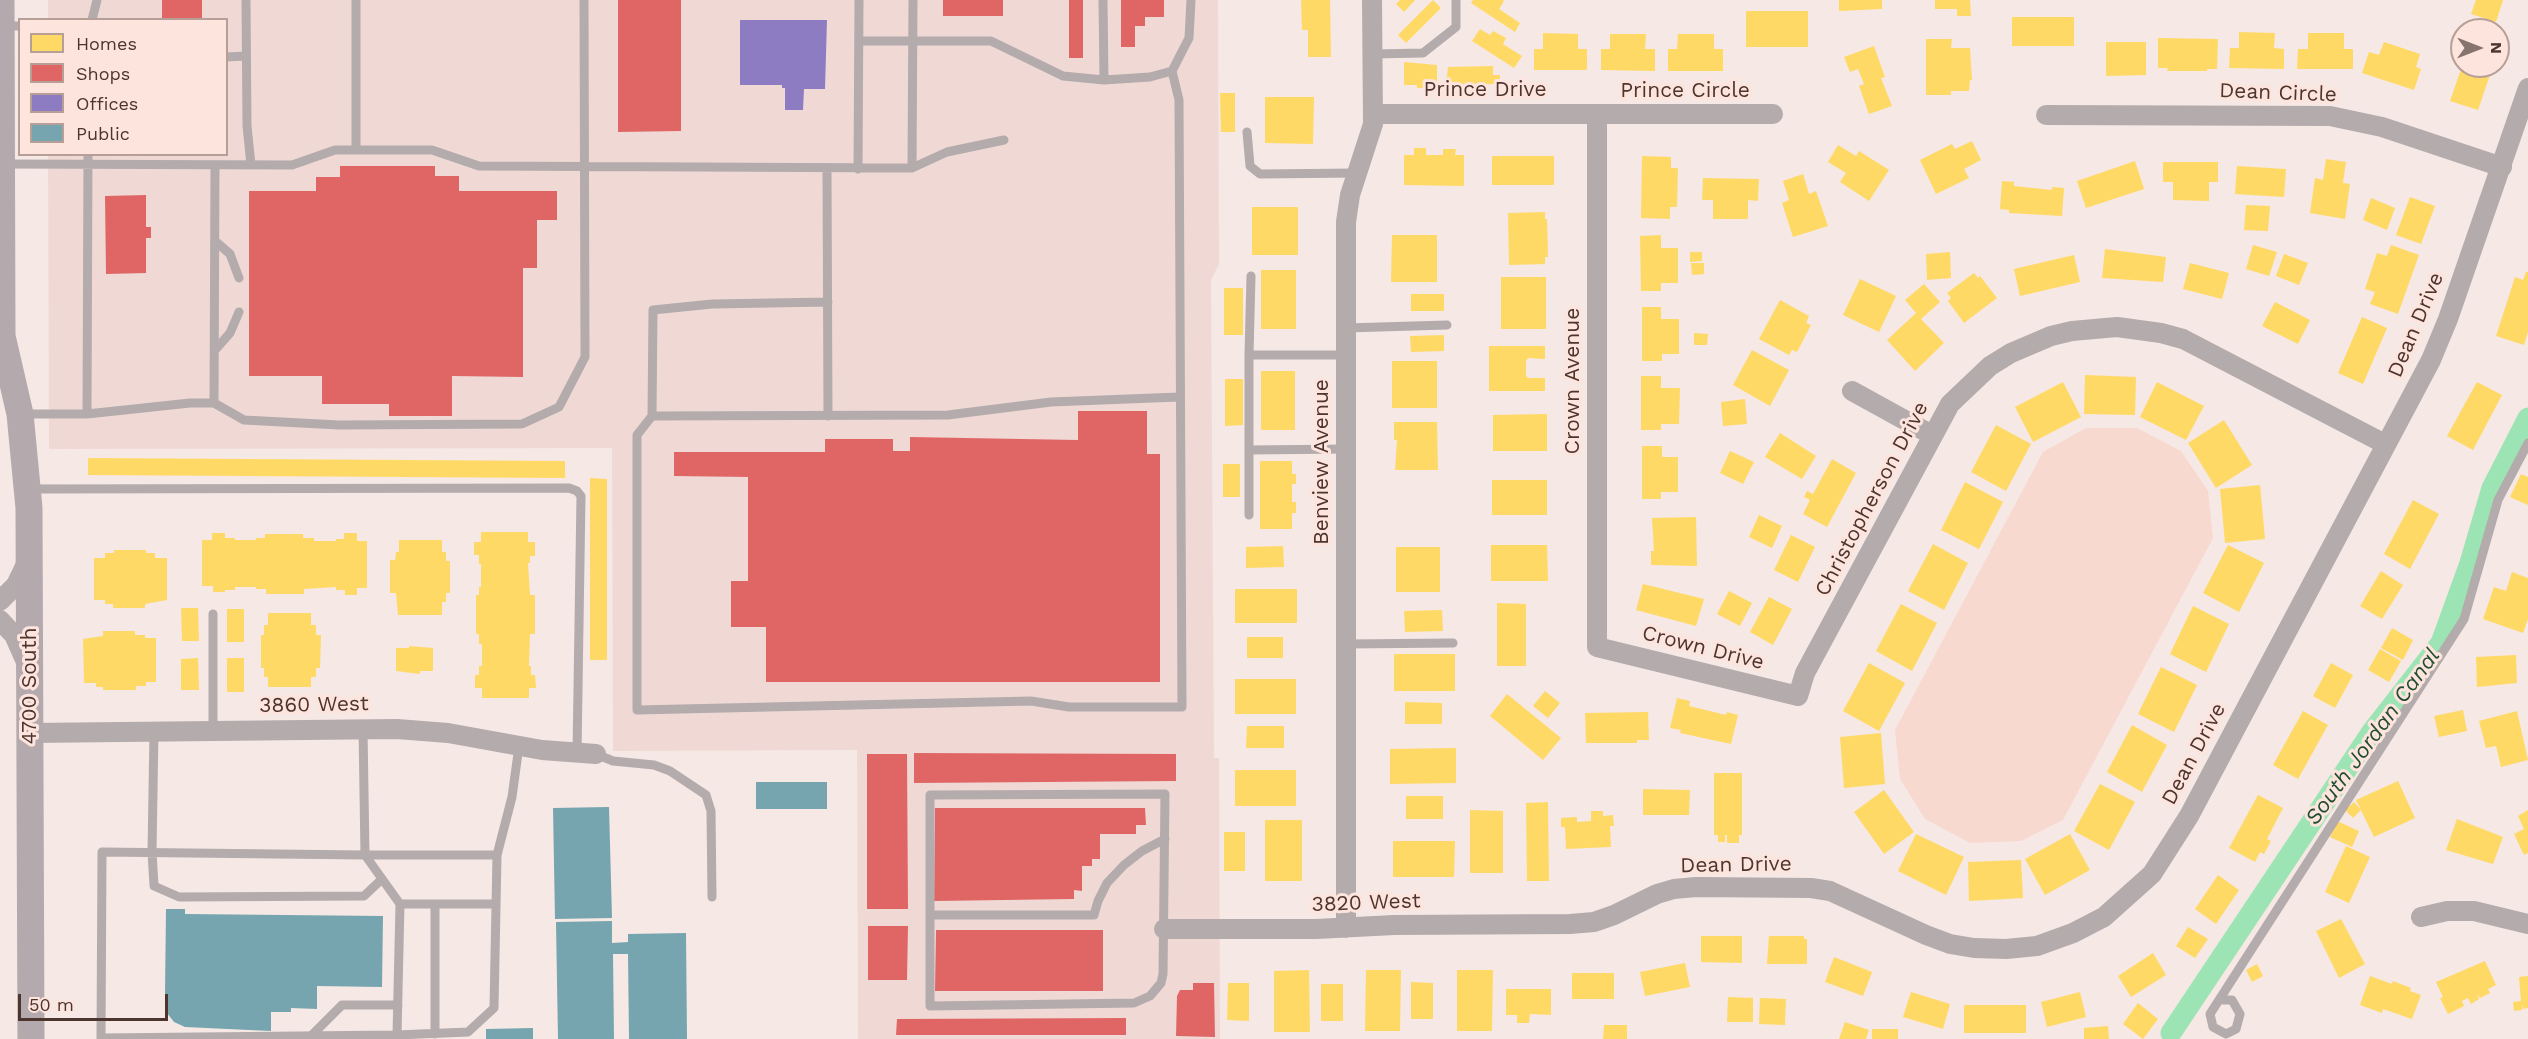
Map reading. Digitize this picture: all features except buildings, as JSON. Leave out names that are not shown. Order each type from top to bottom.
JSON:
[{"type":"main road","name":"4700 South","points":[[7,17],[1,76],[1,339],[20,414],[28,489],[31,1039]]},
{"type":"street","name":"Benview Avenue","points":[[1346,928],[1346,222],[1350,195],[1371,134],[1374,114],[1372,0]]},
{"type":"street","name":"Dean Drive","points":[[1570,924],[1594,922],[1657,894],[1696,887],[1812,888],[1830,891],[1926,935],[1950,944],[1974,948],[2006,949],[2037,946],[2073,933],[2104,917],[2152,874],[2189,816],[2436,350],[2528,88]]},
{"type":"street","name":"Prince Drive","points":[[1374,114],[1597,115]]},
{"type":"street","name":"Prince Circle","points":[[1597,115],[1773,114]]},
{"type":"street","name":"Dean Circle","points":[[2046,114],[2330,116],[2382,127],[2502,167]]},
{"type":"street","name":"Crown Avenue","points":[[1597,115],[1597,647]]},
{"type":"street","name":"Christopherson Drive","points":[[1798,696],[1805,673],[1950,404],[1990,366],[2031,343],[2072,331],[2117,327],[2162,333],[2183,339],[2385,444]]},
{"type":"street","points":[[1852,391],[1932,435]]},
{"type":"street","points":[[0,601],[16,585],[23,573],[29,546]]},
{"type":"street","points":[[0,620],[22,648],[30,679]]},
{"type":"street","name":"Crown Drive","points":[[1597,647],[1798,696]]},
{"type":"street","name":"3860 West","points":[[30,734],[213,730],[428,731],[519,746],[586,753]]},
{"type":"street","points":[[2421,917],[2446,911],[2474,911],[2528,924]]},
{"type":"street","name":"3820 West","points":[[1164,929],[1570,924]]},
{"type":"lane","points":[[92,18],[97,0]]},
{"type":"lane","points":[[246,0],[247,126],[251,165]]},
{"type":"lane","points":[[356,0],[356,150]]},
{"type":"lane","points":[[20,414],[87,414],[190,403],[214,403],[244,420],[339,425],[522,424],[559,407],[585,357],[584,0]]},
{"type":"lane","points":[[858,169],[859,0]]},
{"type":"lane","points":[[912,168],[913,0]]},
{"type":"lane","points":[[1104,0],[1104,80]]},
{"type":"lane","points":[[828,302],[704,305],[653,309],[652,416],[637,435],[637,710],[1031,701],[1069,707],[1182,707],[1179,100],[1172,71],[1189,38],[1191,0]]},
{"type":"lane","points":[[1372,54],[1422,53],[1456,27],[1456,0]]},
{"type":"lane","points":[[859,41],[991,41],[1063,76],[1104,80],[1150,78],[1172,71]]},
{"type":"lane","points":[[228,57],[246,56]]},
{"type":"lane","points":[[1247,132],[1250,166],[1260,174],[1356,173]]},
{"type":"lane","points":[[2,164],[88,159],[215,165],[292,165],[335,150],[432,150],[479,166],[827,170],[912,168],[947,152],[1004,140]]},
{"type":"lane","points":[[87,414],[88,159]]},
{"type":"lane","points":[[214,403],[215,165]]},
{"type":"lane","points":[[827,170],[828,416]]},
{"type":"lane","points":[[215,241],[230,254],[239,278]]},
{"type":"lane","points":[[1249,515],[1251,276]]},
{"type":"lane","points":[[215,350],[230,333],[239,312]]},
{"type":"lane","points":[[1346,327],[1448,326]]},
{"type":"lane","points":[[1249,355],[1346,355]]},
{"type":"lane","points":[[652,416],[948,415],[1050,402],[1179,398]]},
{"type":"lane","points":[[2219,1000],[2464,619],[2498,500],[2528,443]]},
{"type":"lane","points":[[1249,450],[1346,449]]},
{"type":"lane","points":[[28,489],[569,488],[577,491],[581,496],[586,753],[613,761],[654,765],[670,771],[706,795],[711,811],[712,897]]},
{"type":"lane","points":[[213,614],[213,730]]},
{"type":"lane","points":[[1346,644],[1454,643]]},
{"type":"lane","points":[[363,729],[365,855],[400,904],[398,1035]]},
{"type":"lane","points":[[154,731],[152,852],[154,886],[179,897],[364,896],[382,879]]},
{"type":"lane","points":[[497,855],[102,852],[101,1038],[398,1035],[468,1032],[494,1008],[497,855],[512,797],[519,746]]},
{"type":"lane","points":[[1165,794],[1163,974],[1161,983],[1150,996],[1134,1003],[930,1006],[930,915],[930,795],[1165,794]]},
{"type":"lane","points":[[930,915],[1094,915],[1107,883],[1124,865],[1142,851],[1165,839]]},
{"type":"lane","points":[[400,904],[495,904]]},
{"type":"lane","points":[[435,904],[435,1034]]},
{"type":"lane","points":[[311,1036],[342,1005],[398,1005]]},
{"type":"shaded area","points":[[48,0],[1218,0],[1219,264],[1211,280],[1214,758],[1219,758],[1220,1039],[858,1039],[857,750],[613,751],[612,448],[49,449],[48,156],[228,156],[228,18],[48,18]]},
{"type":"shaded area","points":[[2086,428],[2137,428],[2181,451],[2208,491],[2213,538],[2063,820],[2021,841],[1970,843],[1925,819],[1900,779],[1895,730],[2043,452]]},
{"type":"waterway","name":"South Jordan Canal","points":[[2171,1033],[2371,733],[2441,643],[2470,563],[2492,488],[2528,418]]}]
